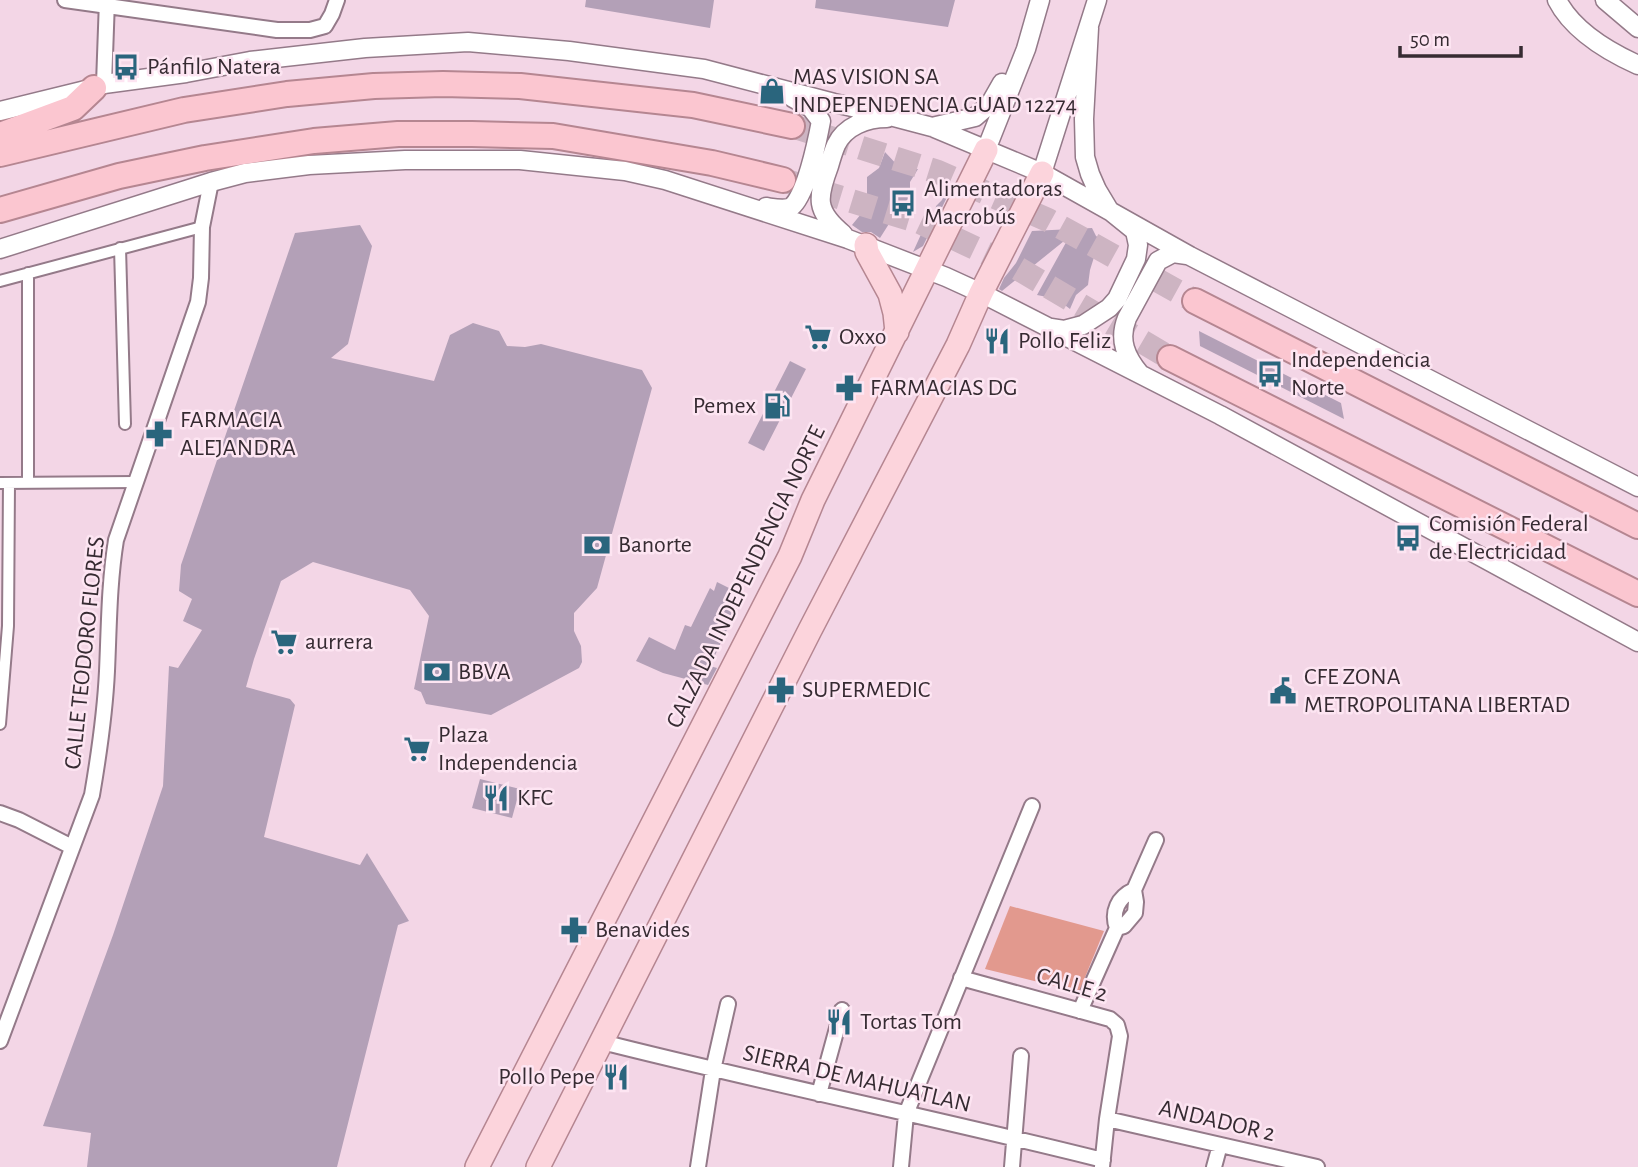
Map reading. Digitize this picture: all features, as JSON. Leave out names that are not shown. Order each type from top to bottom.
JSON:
[{"type":"highway","points":[[0,154],[184,110],[287,94],[374,86],[443,84],[533,87],[693,105],[792,126]]},
{"type":"highway","points":[[0,135],[73,108],[99,86]]},
{"type":"highway","points":[[0,209],[119,176],[205,158],[314,141],[398,134],[552,136],[712,163],[783,180]]},
{"type":"highway","points":[[1195,300],[1638,526]]},
{"type":"highway","points":[[1170,358],[1638,594]]},
{"type":"main road","name":"CALZADA INDEPENDENCIA NORTE","points":[[477,1167],[790,556],[813,500],[986,150]]},
{"type":"main road","points":[[538,1167],[810,630],[958,345],[981,293],[1042,173]]},
{"type":"main road","points":[[857,242],[871,260],[890,294],[897,332]]},
{"type":"street","points":[[65,0],[106,3],[277,30],[310,30],[324,26],[337,0]]},
{"type":"street","name":"CALZADA INDEPENDENCIA NORTE","points":[[986,150],[1026,49],[1040,0]]},
{"type":"street","points":[[1042,173],[1097,0]]},
{"type":"street","points":[[1556,0],[1582,31],[1621,58],[1638,65]]},
{"type":"street","points":[[1605,0],[1638,28]]},
{"type":"street","points":[[99,86],[106,3]]},
{"type":"street","points":[[1045,326],[1064,330],[1083,325],[1109,308],[1117,299],[1136,259],[1138,245],[1135,231],[1109,210],[1093,182],[1085,157],[1084,119],[1089,28]]},
{"type":"street","points":[[0,111],[99,86],[250,61],[392,46],[468,42],[569,51],[704,69],[932,127],[1042,173],[1190,256],[1638,487]]},
{"type":"street","points":[[932,127],[975,117],[983,112],[1021,61],[1026,49]]},
{"type":"street","points":[[735,204],[789,208],[797,202],[814,157],[821,121],[811,108],[774,88]]},
{"type":"street","points":[[857,242],[830,224],[821,207],[821,187],[836,145],[849,129],[872,118],[897,118]]},
{"type":"street","points":[[0,249],[211,182],[246,173],[309,164],[405,160],[520,160],[625,171],[665,180],[857,242],[981,293],[1220,415],[1638,642]]},
{"type":"street","name":"CALLE TEODORO FLORES","points":[[0,1041],[92,795],[99,756],[107,674],[112,565],[116,540],[198,302],[202,227],[211,182]]},
{"type":"street","points":[[0,281],[202,227]]},
{"type":"street","points":[[120,248],[125,424]]},
{"type":"street","points":[[1141,375],[1123,345],[1123,327],[1158,261],[1173,253],[1190,256]]},
{"type":"street","points":[[28,272],[28,483]]},
{"type":"street","points":[[0,724],[8,626],[4,483],[136,482]]},
{"type":"street","points":[[901,1167],[906,1114],[995,896],[1006,889],[1012,878],[1014,867],[1011,858],[1032,807]]},
{"type":"street","points":[[0,813],[72,847]]},
{"type":"street","points":[[1080,1011],[1117,929],[1132,919],[1135,913],[1134,890],[1156,840]]},
{"type":"street","name":"CALLE 2","points":[[961,978],[1110,1019],[1117,1025],[1120,1037],[1107,1119]]},
{"type":"street","points":[[698,1167],[713,1070],[728,1004]]},
{"type":"street","points":[[818,1094],[842,1010]]},
{"type":"street","name":"SIERRA DE MAHUATLAN","points":[[602,1042],[1014,1138],[1102,1164]]},
{"type":"street","points":[[1012,1167],[1021,1056]]},
{"type":"street","points":[[1102,1164],[1107,1119]]},
{"type":"street","name":"ANDADOR 2","points":[[1107,1119],[1317,1167]]},
{"type":"street","points":[[1214,1167],[1220,1145]]},
{"type":"shaded area","points":[[1010,906],[1104,931],[1079,992],[985,969]]},
{"type":"building","points":[[586,0],[714,0],[710,28],[585,7]]},
{"type":"building","points":[[816,0],[955,0],[948,27],[815,8]]},
{"type":"building","points":[[885,152],[899,167],[918,169],[910,182],[910,197],[899,208],[880,238],[871,232],[862,232],[852,225],[861,214],[867,196],[867,177],[879,168]]},
{"type":"building","points":[[952,187],[923,246],[913,252],[923,230],[929,225],[929,218],[935,214],[936,206],[945,192]]},
{"type":"building","points":[[360,225],[372,246],[348,344],[331,358],[434,381],[450,335],[473,323],[499,331],[507,346],[541,344],[642,370],[652,388],[597,588],[574,613],[574,631],[581,646],[582,662],[579,668],[491,715],[426,704],[421,692],[414,689],[429,616],[410,590],[313,562],[281,581],[246,687],[290,699],[295,705],[264,837],[360,865],[367,853],[409,921],[398,925],[337,1167],[87,1167],[91,1133],[43,1126],[113,935],[163,786],[169,666],[178,668],[202,630],[183,621],[192,599],[179,591],[181,565],[295,233]]},
{"type":"building","points":[[1092,228],[1096,236],[1104,241],[1095,254],[1088,285],[1076,295],[1070,309],[1057,299],[1037,295],[1069,237],[1002,291],[999,289],[1032,231]]},
{"type":"building","name":"Independencia Norte","points":[[1199,331],[1341,403],[1344,419],[1200,346]]},
{"type":"building","name":"Pemex","points":[[790,361],[806,369],[764,451],[748,443]]},
{"type":"building","points":[[717,582],[733,590],[729,598],[739,604],[710,666],[717,668],[708,685],[663,673],[636,661],[649,637],[675,650],[685,625],[691,627],[710,588],[714,591]]},
{"type":"building","name":"KFC","points":[[480,779],[520,789],[512,818],[472,808]]},
{"type":"tunnel","points":[[792,126],[938,172],[1048,220],[1195,301]]},
{"type":"tunnel","points":[[783,180],[920,222],[1017,268],[1170,358]]},
{"type":"place","name":"Pánfilo Natera","points":[[126,67]]},
{"type":"place","name":"MAS VISION SA INDEPENDENCIA GUAD 12274","points":[[772,91]]},
{"type":"place","name":"Alimentadoras Macrobús","points":[[903,203]]},
{"type":"place","name":"Oxxo","points":[[818,337]]},
{"type":"place","name":"Pollo Feliz","points":[[997,341]]},
{"type":"place","name":"Independencia Norte","points":[[1270,374]]},
{"type":"place","name":"FARMACIAS DG","points":[[849,388]]},
{"type":"place","name":"Pemex","points":[[777,406]]},
{"type":"place","name":"FARMACIA ALEJANDRA","points":[[159,434]]},
{"type":"place","name":"Comisión Federal de Electricidad","points":[[1408,538]]},
{"type":"place","name":"Banorte","points":[[597,545]]},
{"type":"place","name":"aurrera","points":[[284,642]]},
{"type":"place","name":"BBVA","points":[[437,672]]},
{"type":"place","name":"SUPERMEDIC","points":[[781,690]]},
{"type":"place","name":"CFE ZONA METROPOLITANA LIBERTAD","points":[[1283,691]]},
{"type":"place","name":"Plaza Independencia","points":[[417,749]]},
{"type":"place","name":"KFC","points":[[496,798]]},
{"type":"place","name":"Benavides","points":[[574,930]]},
{"type":"place","name":"Tortas Tom","points":[[839,1022]]},
{"type":"place","name":"Pollo Pepe","points":[[616,1077]]}]
